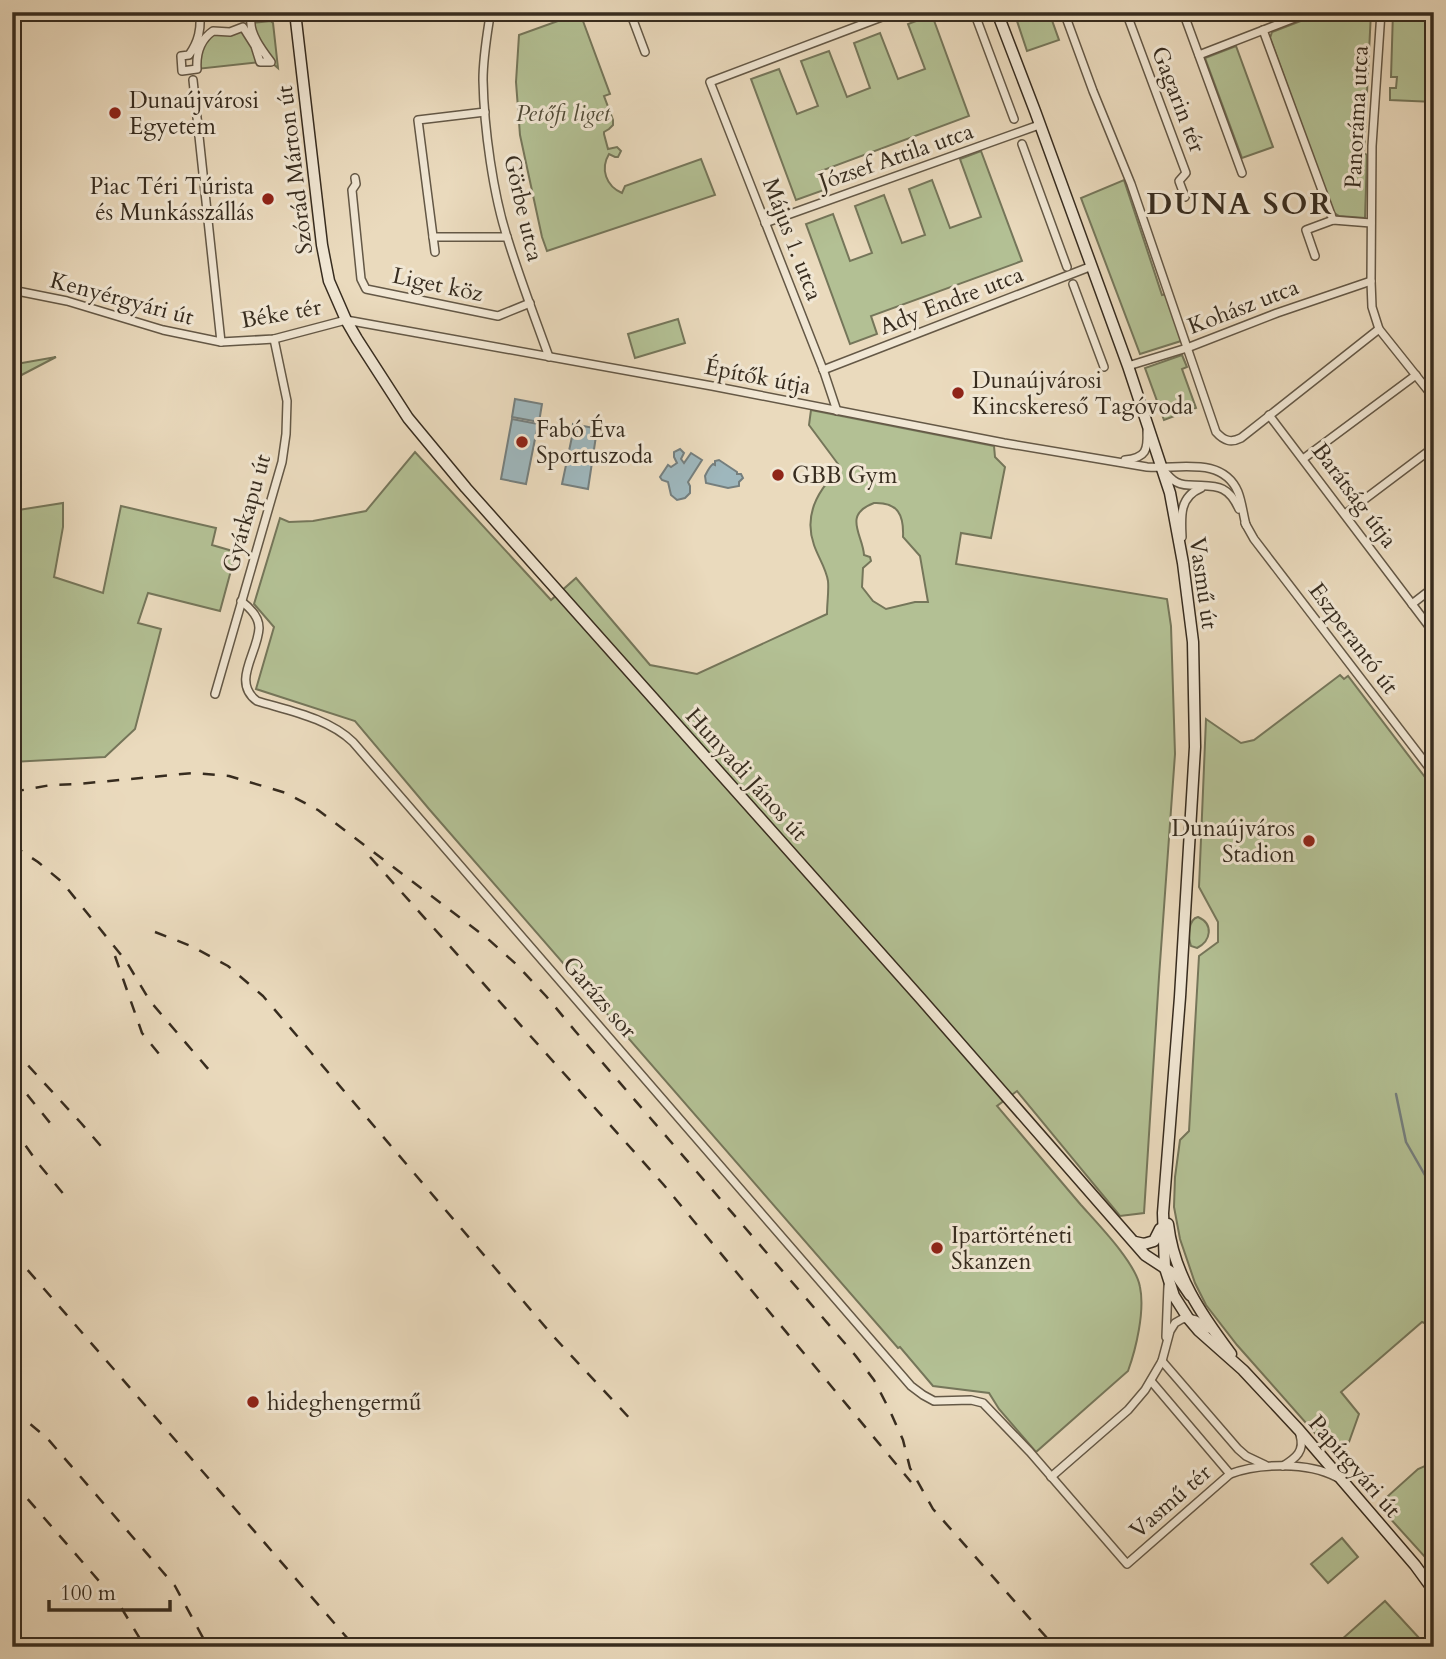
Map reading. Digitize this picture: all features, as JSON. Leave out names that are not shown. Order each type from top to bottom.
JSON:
[{"type":"street","points":[[200,12],[197,42],[190,55],[181,56],[183,71],[197,69],[201,43],[213,31],[230,32],[243,27],[255,46],[260,62],[271,61],[256,38],[248,12]]},
{"type":"street","name":"Szórád Márton út","points":[[295,12],[322,245],[329,281],[346,320]]},
{"type":"street","points":[[630,12],[645,52]]},
{"type":"street","name":"Május 1. utca","points":[[837,411],[710,82],[895,12]]},
{"type":"street","points":[[974,12],[1014,119]]},
{"type":"street","name":"Vasmű út","points":[[997,12],[1128,366],[1170,493],[1183,562],[1192,642],[1195,747],[1166,1188]]},
{"type":"street","points":[[1064,12],[1131,184],[1216,432],[1221,438],[1228,441],[1241,438],[1379,329]]},
{"type":"street","name":"Gagarin tér","points":[[1126,12],[1186,173],[1179,181],[1185,197]]},
{"type":"street","points":[[1183,12],[1242,173]]},
{"type":"street","points":[[1199,55],[1310,12]]},
{"type":"street","name":"Panoráma utca","points":[[1371,223],[1374,102],[1381,12]]},
{"type":"street","name":"Görbe utca","points":[[489,22],[483,81],[495,185],[507,237],[549,357]]},
{"type":"street","points":[[1263,30],[1333,220]]},
{"type":"street","points":[[193,80],[221,342]]},
{"type":"street","name":"Liget köz","points":[[435,252],[418,120],[485,112]]},
{"type":"street","name":"József Attila utca","points":[[765,223],[1039,125]]},
{"type":"street","points":[[1022,144],[1067,267]]},
{"type":"street","name":"Liget köz","points":[[355,178],[353,203],[361,279],[366,289],[498,316],[530,303]]},
{"type":"street","points":[[1315,256],[1306,230],[1333,220],[1371,223],[1371,281],[1373,307],[1379,329],[1434,398]]},
{"type":"street","name":"Liget köz","points":[[433,237],[507,237]]},
{"type":"street","name":"Ady Endre utca","points":[[823,370],[1092,266]]},
{"type":"street","name":"Kohász utca","points":[[1128,366],[1187,348],[1371,281]]},
{"type":"street","points":[[1073,284],[1104,367]]},
{"type":"street","name":"Kenyérgyári út","points":[[12,290],[67,301],[163,330],[221,342]]},
{"type":"street","name":"Béke tér","points":[[221,342],[274,339],[346,320]]},
{"type":"street","name":"Építők útja","points":[[346,320],[724,388],[1004,443],[1162,468]]},
{"type":"street","name":"Hunyadi János út","points":[[346,320],[398,404],[448,467],[1134,1242],[1146,1255],[1165,1268]]},
{"type":"street","name":"Gyárkapu út","points":[[215,694],[282,462],[287,401],[274,339]]},
{"type":"street","points":[[1303,459],[1416,375]]},
{"type":"street","name":"Barátság útja","points":[[1269,415],[1434,632]]},
{"type":"street","points":[[1114,461],[1135,459],[1142,454],[1148,444],[1147,423]]},
{"type":"street","points":[[1345,514],[1434,447]]},
{"type":"street","name":"Eszperantó út","points":[[1162,468],[1198,467],[1219,471],[1231,481],[1239,493],[1246,525]]},
{"type":"street","name":"Eszperantó út","points":[[1162,468],[1173,481],[1183,485],[1219,487],[1231,494],[1254,539],[1434,774]]},
{"type":"street","points":[[1183,562],[1183,505],[1195,490],[1205,486]]},
{"type":"street","points":[[1412,604],[1434,587]]},
{"type":"street","name":"Garázs sor","points":[[241,601],[257,618],[259,628],[245,680],[248,693],[257,701],[329,724],[342,732],[911,1385],[934,1401],[971,1400],[983,1403]]},
{"type":"street","points":[[1134,1242],[1144,1244],[1154,1241],[1159,1231],[1166,1188]]},
{"type":"street","points":[[1166,1188],[1170,1234],[1190,1295]]},
{"type":"street","points":[[1163,1213],[1168,1297],[1166,1344]]},
{"type":"street","points":[[1165,1268],[1177,1276],[1243,1370]]},
{"type":"street","points":[[1165,1268],[1174,1296],[1188,1318],[1243,1370]]},
{"type":"street","points":[[1051,1477],[1128,1410],[1151,1381],[1175,1324],[1182,1319],[1196,1320],[1220,1339]]},
{"type":"street","points":[[1161,1361],[1238,1449],[1269,1467]]},
{"type":"street","name":"Papírgyári út","points":[[1243,1370],[1299,1430],[1415,1565],[1434,1591]]},
{"type":"street","name":"Vasmű tér","points":[[1151,1381],[1230,1474]]},
{"type":"street","name":"Vasmű tér","points":[[983,1403],[1009,1428],[1127,1564],[1230,1474],[1239,1470],[1283,1466],[1316,1468],[1334,1475],[1344,1483]]},
{"type":"street","points":[[1283,1466],[1302,1450],[1299,1430]]},
{"type":"green space","points":[[1014,12],[1049,12],[1059,40],[1027,51]]},
{"type":"green space","points":[[1324,12],[1371,12],[1364,153],[1367,155],[1365,218],[1339,216],[1333,212],[1270,38],[1272,32]]},
{"type":"green space","points":[[1393,12],[1434,12],[1434,102],[1390,100],[1390,88],[1396,88],[1397,77],[1391,77]]},
{"type":"green space","name":"Petőfi liget","points":[[580,13],[610,94],[604,96],[613,120],[613,125],[604,132],[608,149],[617,147],[621,151],[618,157],[609,154],[606,160],[608,182],[622,193],[625,186],[701,159],[715,195],[547,251],[520,135],[516,82],[519,35]]},
{"type":"green space","points":[[932,15],[969,116],[818,172],[824,190],[796,200],[751,79],[779,69],[797,114],[818,106],[801,61],[829,51],[847,97],[870,88],[854,43],[880,33],[898,79],[925,69],[908,24]]},
{"type":"green space","points":[[271,21],[278,68],[271,62],[251,23]]},
{"type":"green space","points":[[243,27],[260,62],[197,69],[197,61],[207,35]]},
{"type":"green space","points":[[1236,46],[1273,147],[1242,158],[1205,58]]},
{"type":"green space","points":[[981,151],[1022,261],[871,316],[877,334],[850,344],[806,224],[833,214],[850,261],[872,253],[855,206],[884,195],[902,243],[925,235],[909,189],[932,180],[950,228],[981,217],[960,159]]},
{"type":"green space","points":[[1124,180],[1162,295],[1167,294],[1181,341],[1140,354],[1081,198]]},
{"type":"green space","points":[[678,319],[685,343],[635,358],[628,334]]},
{"type":"green space","points":[[1182,355],[1187,367],[1182,369],[1196,408],[1164,420],[1145,368]]},
{"type":"green space","points":[[56,357],[12,380],[12,361],[22,363]]},
{"type":"green space","points":[[811,410],[994,446],[995,457],[1005,467],[991,538],[961,533],[956,564],[1167,599],[1171,626],[1175,754],[1144,1213],[1120,1216],[1017,1091],[997,1106],[1106,1233],[1131,1267],[1140,1287],[1139,1330],[1128,1371],[1036,1452],[999,1409],[989,1393],[933,1386],[355,721],[256,689],[274,627],[254,604],[280,518],[289,522],[313,521],[366,511],[415,452],[551,600],[576,578],[650,665],[697,674],[827,614],[828,581],[814,545],[810,523],[819,493],[841,468],[809,425]],"holes":[[[874,503],[882,503],[898,511],[903,537],[920,556],[928,602],[915,602],[886,609],[873,601],[862,587],[863,568],[871,561],[870,557],[864,555],[857,519],[864,508]]]},
{"type":"green space","points":[[63,503],[63,527],[54,577],[103,593],[121,506],[216,528],[212,545],[236,552],[220,611],[148,593],[138,623],[161,629],[135,729],[105,757],[12,762],[12,511]]},
{"type":"green space","points":[[1340,675],[1344,679],[1348,676],[1434,789],[1434,1327],[1422,1322],[1341,1392],[1359,1414],[1349,1442],[1336,1457],[1237,1345],[1206,1305],[1195,1283],[1180,1239],[1174,1207],[1180,1140],[1189,1131],[1199,956],[1218,942],[1218,922],[1199,887],[1206,719],[1241,743],[1254,740]]},
{"type":"green space","points":[[1198,917],[1207,924],[1209,932],[1202,945],[1197,948],[1191,946],[1189,933],[1192,921]]},
{"type":"green space","points":[[1434,1462],[1434,1567],[1378,1505],[1418,1469]]},
{"type":"green space","points":[[1342,1538],[1358,1557],[1328,1583],[1311,1564]]},
{"type":"green space","points":[[1385,1601],[1420,1639],[1411,1647],[1347,1647],[1341,1640]]},
{"type":"water","points":[[515,399],[542,404],[539,422],[512,417]]},
{"type":"water","points":[[512,419],[538,424],[526,484],[501,479]]},
{"type":"water","points":[[573,424],[599,429],[588,489],[562,484]]},
{"type":"water","points":[[680,449],[684,453],[681,459],[684,463],[691,453],[702,460],[688,482],[690,493],[677,500],[671,495],[668,482],[660,477],[668,465],[671,467],[677,463],[674,452]]},
{"type":"water","points":[[719,460],[737,474],[741,474],[743,478],[739,486],[728,488],[706,483],[708,470]]},
{"type":"waterway","points":[[1396,1094],[1406,1142],[1434,1191]]},
{"type":"railway","points":[[12,792],[51,785],[193,773],[229,776],[286,793],[318,810],[488,939],[546,996],[855,1355],[874,1380],[890,1411],[903,1440],[910,1468],[933,1509],[1055,1647]]},
{"type":"railway","points":[[12,845],[62,882],[126,961],[150,1001],[209,1070]]},
{"type":"railway","points":[[370,857],[663,1184],[911,1482]]},
{"type":"railway","points":[[155,932],[191,946],[228,966],[263,996],[553,1336],[634,1423]]},
{"type":"railway","points":[[115,956],[142,1033],[164,1060]]},
{"type":"railway","points":[[12,1048],[106,1152]]},
{"type":"railway","points":[[12,1076],[55,1129]]},
{"type":"railway","points":[[12,1126],[66,1197]]},
{"type":"railway","points":[[12,1252],[355,1647]]},
{"type":"railway","points":[[12,1409],[47,1438],[175,1586],[208,1647]]},
{"type":"railway","points":[[12,1481],[119,1604],[142,1642]]},
{"type":"place","name":"Dunaújvárosi Egyetem","points":[[115,113]]},
{"type":"place","name":"Piac Téri Túrista és Munkásszállás","points":[[268,199]]},
{"type":"place","name":"Dunaújvárosi Kincskereső Tagóvoda","points":[[958,393]]},
{"type":"place","name":"Fabó Éva Sportuszoda","points":[[522,442]]},
{"type":"place","name":"GBB Gym","points":[[778,475]]},
{"type":"place","name":"Dunaújváros Stadion","points":[[1309,841]]},
{"type":"place","name":"Ipartörténeti Skanzen","points":[[937,1248]]},
{"type":"place","name":"hideghengermű","points":[[253,1402]]},
{"type":"district","name":"DUNA SOR","points":[[1240,204]]}]
